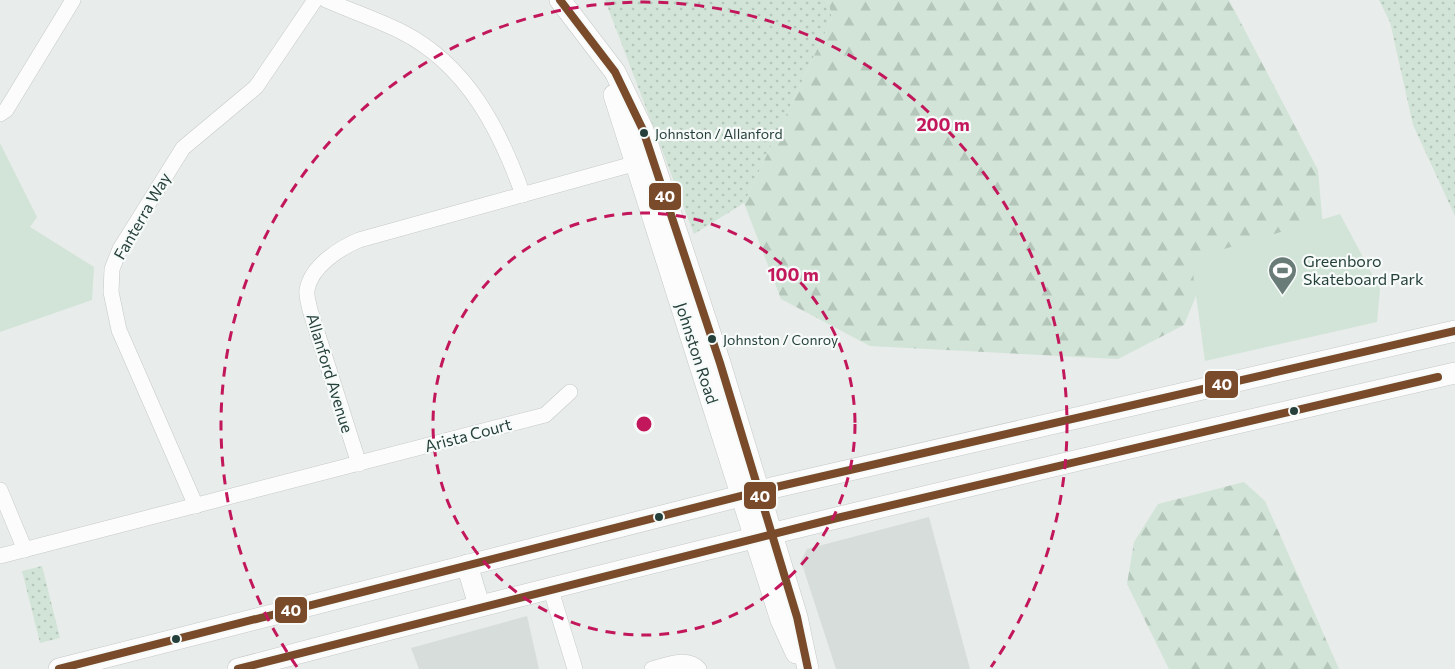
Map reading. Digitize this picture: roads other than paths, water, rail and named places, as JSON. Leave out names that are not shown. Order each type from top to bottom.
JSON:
[{"type":"main road","name":"Johnston Road","points":[[560,0],[588,37],[644,161],[750,494],[781,620],[806,669]]},
{"type":"main road","points":[[60,669],[750,494],[1455,331]]},
{"type":"main road","points":[[238,669],[479,605],[762,536],[1455,374]]},
{"type":"main road","points":[[467,565],[479,605]]},
{"type":"street","points":[[0,114],[6,110],[73,0]]},
{"type":"street","name":"Fanterra Way","points":[[196,506],[119,330],[111,292],[112,269],[120,249],[183,148],[256,87],[315,0]]},
{"type":"street","points":[[326,0],[404,33],[447,64],[488,112],[509,154],[523,195]]},
{"type":"street","name":"Allanford Avenue","points":[[359,464],[310,310],[307,290],[314,275],[341,248],[359,240],[644,161]]},
{"type":"street","name":"Arista Court","points":[[359,464],[545,415],[570,392]]},
{"type":"street","points":[[0,556],[359,464]]},
{"type":"street","points":[[0,490],[25,550]]},
{"type":"street","points":[[550,588],[575,669]]},
{"type":"street","points":[[652,669],[684,661],[694,663],[699,669]]},
{"type":"place","name":"Johnston / Allanford","points":[[644,133]]},
{"type":"place","name":"Greenboro Skateboard Park","points":[[1282,296]]},
{"type":"place","name":"Johnston / Conroy","points":[[712,339]]}]
